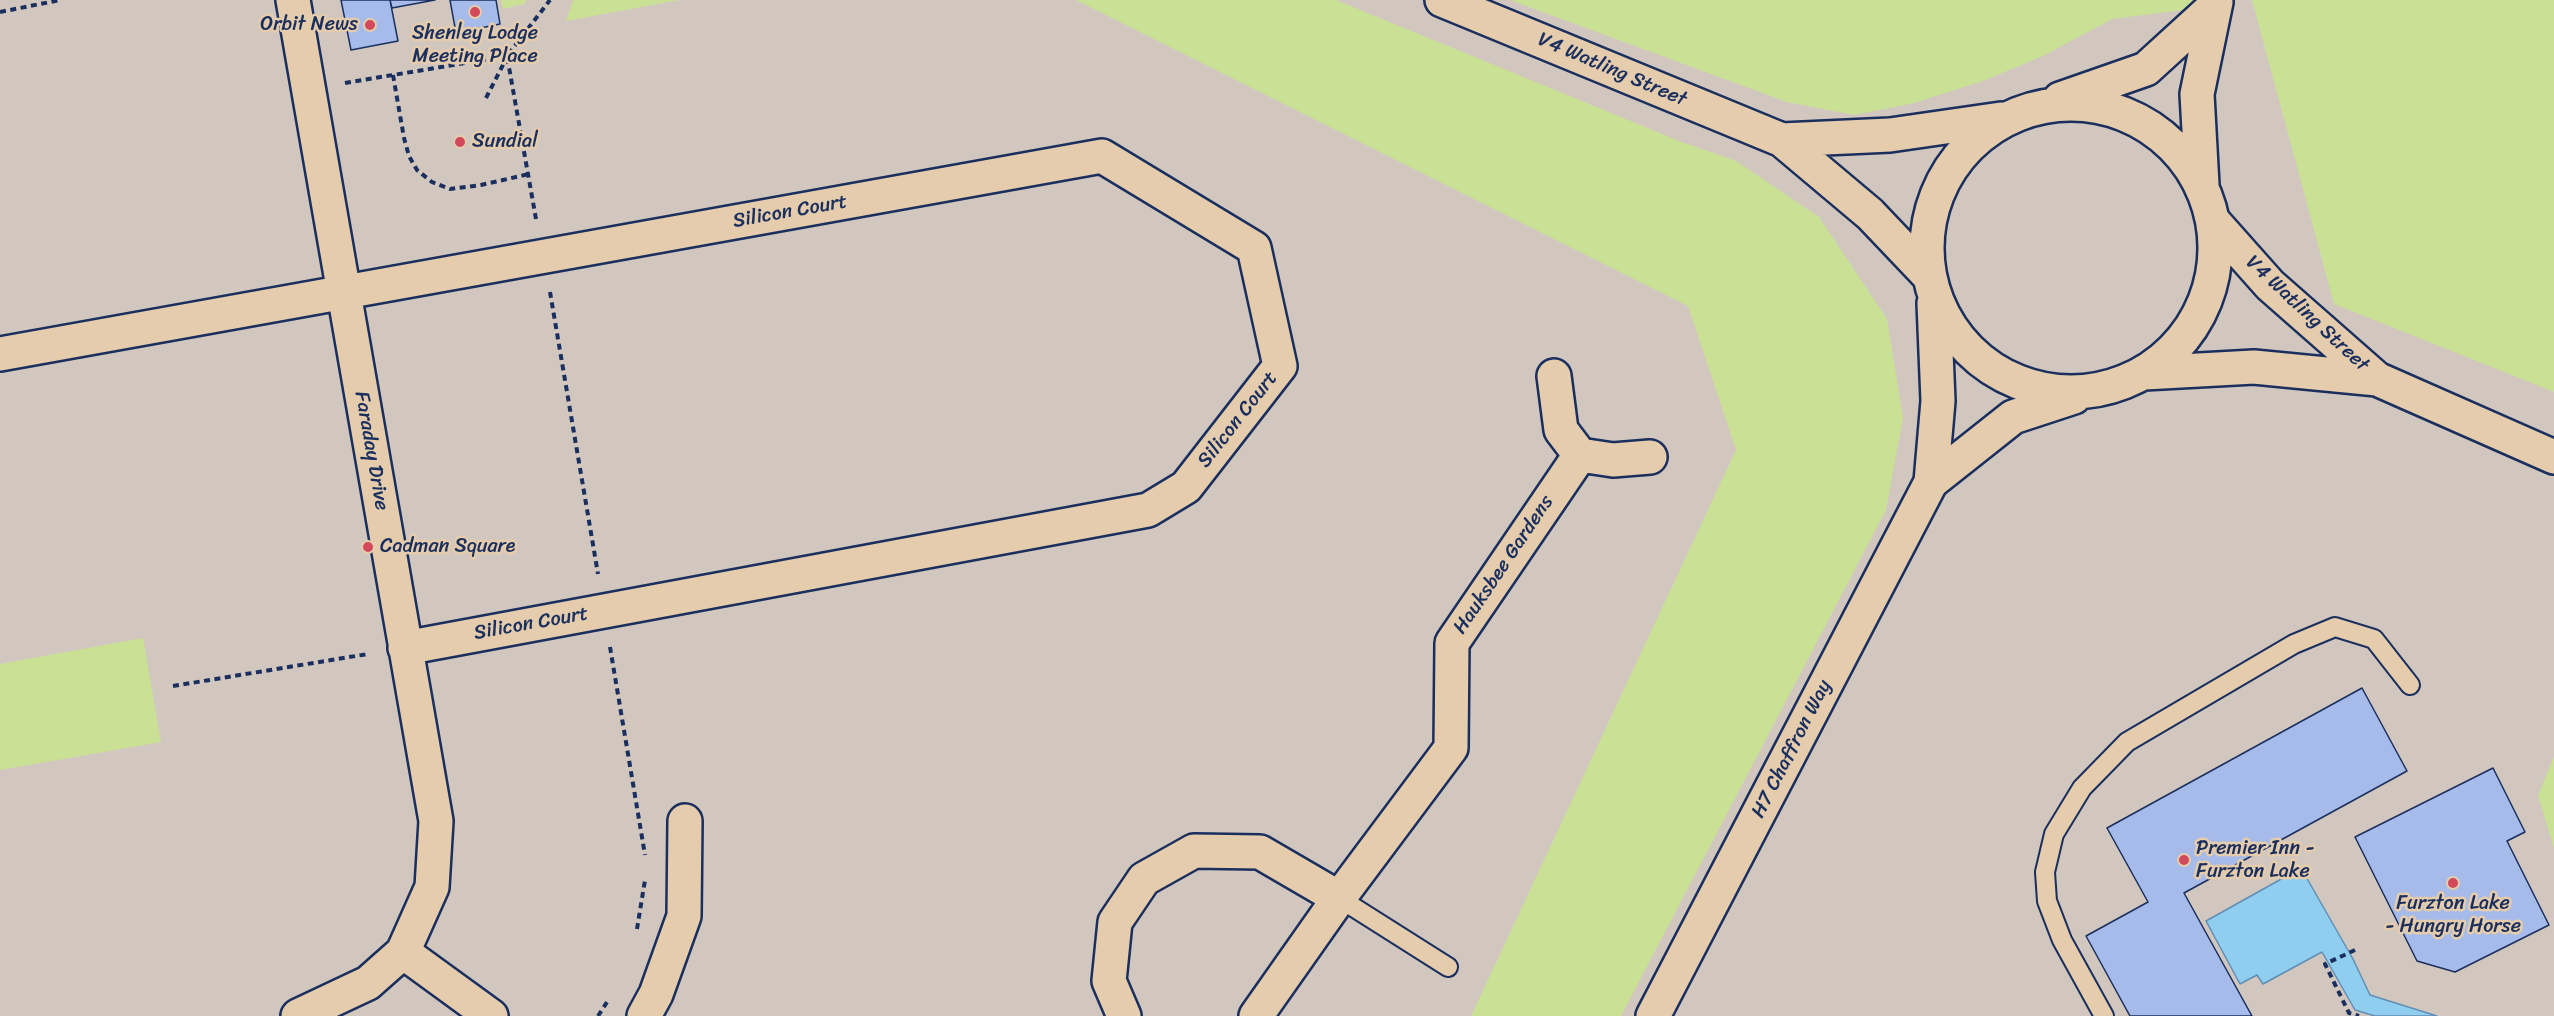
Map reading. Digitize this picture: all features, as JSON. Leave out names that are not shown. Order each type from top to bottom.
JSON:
[{"type":"street","name":"Faraday Drive","points":[[292,0],[436,821],[432,887],[403,952],[368,983],[298,1016]]},
{"type":"street","name":"V4 Watling Street","points":[[1442,0],[1782,140],[1870,214],[1931,285]]},
{"type":"street","points":[[2007,119],[2146,69],[2216,3]]},
{"type":"street","points":[[2202,187],[2197,94],[2216,3]]},
{"type":"street","points":[[1931,285],[1957,337],[1994,370],[2040,389],[2089,392],[2118,385],[2144,373],[2179,345],[2203,308],[2215,266],[2214,222],[2202,187],[2181,153],[2151,128],[2116,111],[2078,104],[2038,107]]},
{"type":"street","name":"V4 Watling Street","points":[[1782,140],[1890,135],[2007,119]]},
{"type":"street","name":"H7 Chaffron Way","points":[[1653,1016],[1931,482],[1938,401],[1931,285],[1926,245],[1930,214],[1941,184],[1958,158],[1980,135],[2007,119]]},
{"type":"street","name":"Silicon Court","points":[[344,292],[1102,156],[1254,248],[1280,366],[1186,487],[1148,510],[405,648]]},
{"type":"street","name":"V4 Watling Street","points":[[2214,222],[2270,285],[2377,380]]},
{"type":"street","points":[[0,354],[344,292]]},
{"type":"street","name":"V4 Watling Street","points":[[2144,373],[2254,367],[2377,380],[2554,457]]},
{"type":"street","points":[[1554,376],[1562,430],[1580,455],[1613,460],[1650,457]]},
{"type":"street","name":"H7 Chaffron Way","points":[[1931,482],[2013,417],[2089,392]]},
{"type":"street","name":"Hauksbee Gardens","points":[[1256,1016],[1339,898],[1451,748],[1452,643],[1580,455]]},
{"type":"street","points":[[644,1016],[656,994],[684,915],[685,821]]},
{"type":"street","points":[[1124,1016],[1109,981],[1115,922],[1144,879],[1194,851],[1260,852],[1339,898]]},
{"type":"street","points":[[403,952],[491,1016]]},
{"type":"lane","points":[[2104,1016],[2062,940],[2047,901],[2045,872],[2054,834],[2082,788],[2127,742],[2294,644],[2335,627],[2374,639],[2410,685]]},
{"type":"lane","points":[[1339,898],[1448,967]]},
{"type":"path","points":[[0,12],[60,0]]},
{"type":"path","points":[[486,98],[507,56],[550,0]]},
{"type":"path","points":[[307,90],[507,56]]},
{"type":"path","points":[[507,56],[647,866]]},
{"type":"path","points":[[393,75],[409,156],[417,170],[432,182],[450,189],[481,185],[529,174]]},
{"type":"path","points":[[173,686],[405,648]]},
{"type":"path","points":[[636,936],[645,878]]},
{"type":"path","points":[[2355,950],[2325,964],[2349,1013],[2359,1016]]},
{"type":"path","points":[[598,1016],[610,997]]},
{"type":"green space","points":[[501,0],[527,0],[524,4],[503,9]]},
{"type":"green space","points":[[573,0],[679,0],[566,21]]},
{"type":"green space","points":[[1076,0],[1336,0],[1679,141],[1736,161],[1819,217],[1887,319],[1903,418],[1886,510],[1621,1016],[1471,1016],[1736,450],[1688,306]]},
{"type":"green space","points":[[1510,0],[2217,0],[2215,6],[2112,19],[2045,55],[1983,81],[1914,103],[1854,115],[1787,102]]},
{"type":"green space","points":[[2252,0],[2554,0],[2554,392],[2334,304]]},
{"type":"green space","points":[[143,638],[161,742],[0,770],[0,664]]},
{"type":"green space","points":[[2554,756],[2554,848],[2538,796]]},
{"type":"water","points":[[2301,868],[2353,959],[2370,995],[2437,1016],[2375,1016],[2355,1010],[2322,952],[2263,984],[2257,975],[2240,984],[2206,921]]},
{"type":"building","name":"Orbit News","points":[[341,0],[390,0],[398,41],[351,50]]},
{"type":"building","name":"Shenley Lodge Meeting Place","points":[[390,0],[435,0],[392,8]]},
{"type":"building","name":"Shenley Lodge Meeting Place","points":[[450,0],[496,0],[500,24],[456,33]]},
{"type":"building","name":"Premier Inn - Furzton Lake","points":[[2362,688],[2407,771],[2184,893],[2252,1016],[2130,1016],[2086,936],[2148,902],[2107,828]]},
{"type":"building","name":"Furzton Lake - Hungry Horse","points":[[2493,768],[2525,832],[2507,841],[2549,925],[2455,972],[2417,961],[2355,837]]},
{"type":"place","name":"Shenley Lodge Meeting Place","points":[[475,12]]},
{"type":"place","name":"Orbit News","points":[[370,25]]},
{"type":"place","name":"Sundial","points":[[460,142]]},
{"type":"place","name":"Cadman Square","points":[[368,547]]},
{"type":"place","name":"Premier Inn - Furzton Lake","points":[[2184,860]]},
{"type":"place","name":"Furzton Lake - Hungry Horse","points":[[2453,883]]}]
